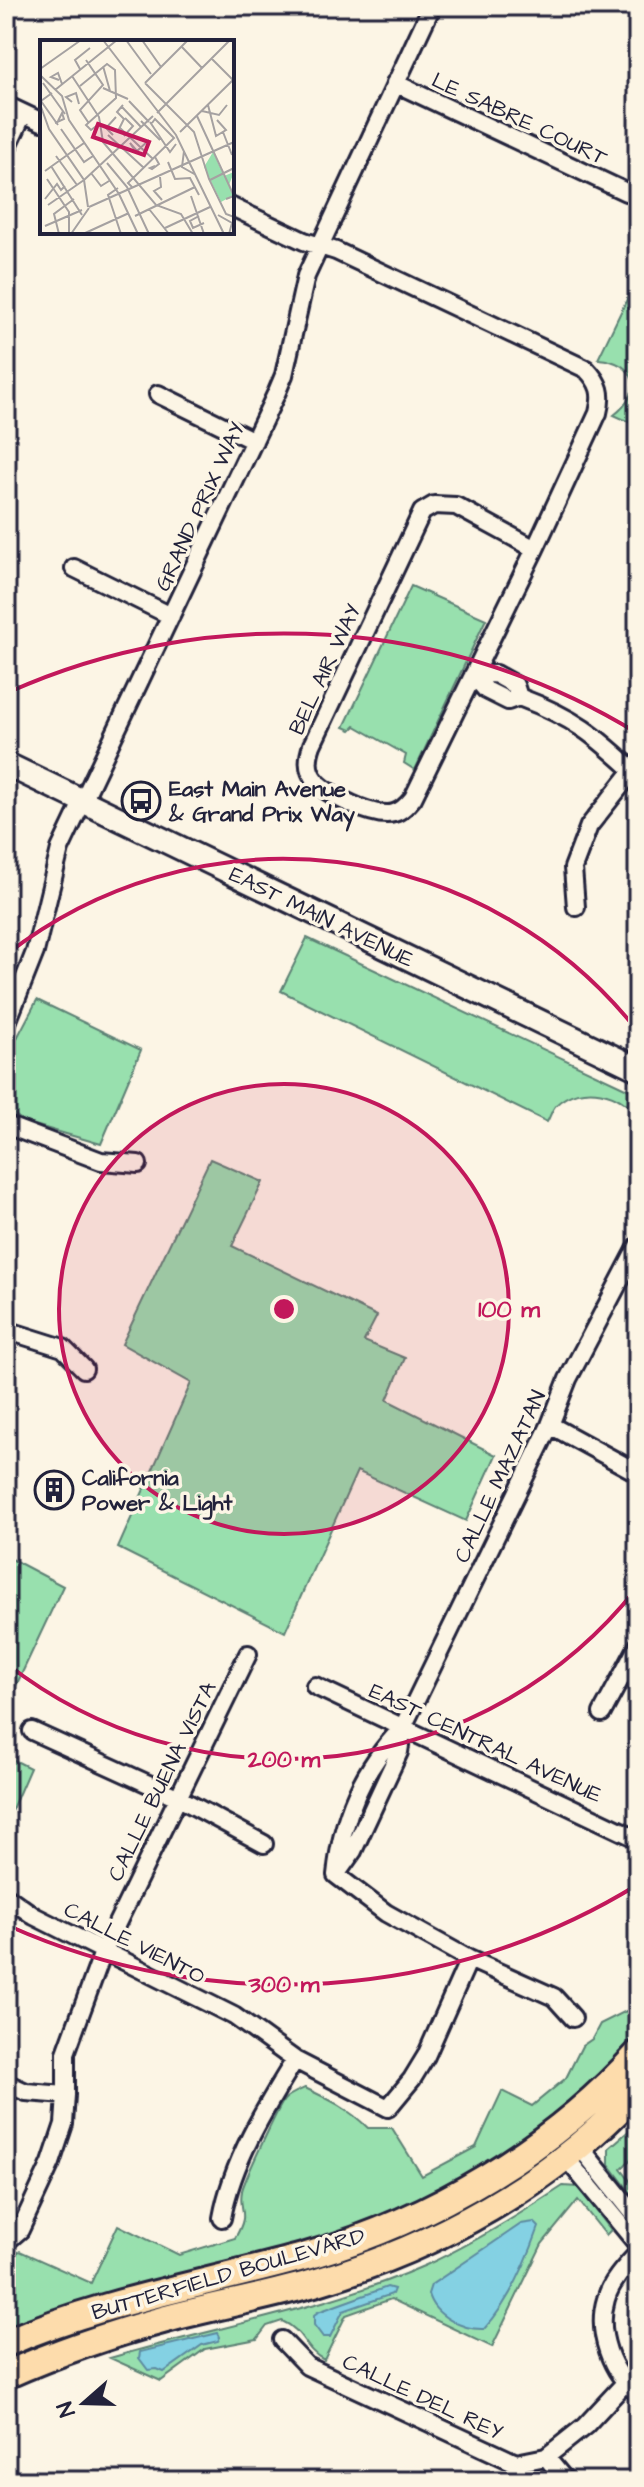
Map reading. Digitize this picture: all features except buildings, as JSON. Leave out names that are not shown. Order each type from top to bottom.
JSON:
[{"type":"main road","name":"EAST MAIN AVENUE","points":[[6,764],[638,1069]]},
{"type":"main road","name":"BUTTERFIELD BOULEVARD","points":[[6,2343],[102,2308],[313,2254],[416,2216],[470,2187],[560,2127],[638,2054]]},
{"type":"main road","name":"BUTTERFIELD BOULEVARD","points":[[6,2375],[78,2346],[166,2319],[314,2283],[395,2255],[480,2215],[573,2152],[638,2090]]},
{"type":"street","name":"GRAND PRIX WAY","points":[[6,1025],[35,952],[60,849],[284,375],[302,289],[318,246],[432,6]]},
{"type":"street","name":"LE SABRE COURT","points":[[395,83],[626,192]]},
{"type":"street","points":[[6,105],[40,121]]},
{"type":"street","points":[[6,150],[23,114]]},
{"type":"street","name":"BEL AIR WAY","points":[[234,208],[304,241],[336,251],[586,369],[595,378],[602,399],[535,549],[413,798],[406,807],[394,813],[370,812],[325,790],[315,781],[308,757],[312,745],[422,512],[434,505],[456,506],[535,549]]},
{"type":"street","points":[[158,394],[254,441]]},
{"type":"street","points":[[74,568],[171,616]]},
{"type":"street","points":[[473,675],[486,690],[508,701],[519,697],[573,719],[636,770],[589,826],[573,868],[576,907]]},
{"type":"street","points":[[6,1125],[101,1161],[138,1164]]},
{"type":"street","name":"CALLE MAZATAN","points":[[573,2018],[554,1997],[469,1959],[386,1913],[336,1875],[353,1851],[399,1752],[403,1727],[550,1425],[568,1379],[638,1246]]},
{"type":"street","points":[[6,1330],[63,1348],[84,1369]]},
{"type":"street","points":[[550,1425],[638,1473]]},
{"type":"street","points":[[602,1713],[638,1646]]},
{"type":"street","name":"CALLE BUENA VISTA","points":[[6,2242],[20,2230],[51,2163],[64,2124],[66,2053],[103,1952],[248,1654]]},
{"type":"street","name":"EAST CENTRAL AVENUE","points":[[315,1686],[638,1839]]},
{"type":"street","points":[[32,1731],[177,1797],[264,1844]]},
{"type":"street","name":"CALLE VIENTO","points":[[6,1896],[34,1916],[234,2016],[295,2060],[388,2108],[426,2056],[469,1959]]},
{"type":"street","points":[[222,2218],[227,2192],[269,2103],[295,2060]]},
{"type":"street","points":[[6,2083],[26,2092],[66,2095]]},
{"type":"street","points":[[573,2152],[638,2219]]},
{"type":"street","points":[[573,2152],[638,2245]]},
{"type":"street","points":[[566,2481],[546,2457],[631,2388],[608,2352],[604,2326],[606,2298],[619,2274],[638,2253]]},
{"type":"street","name":"CALLE DEL REY","points":[[282,2340],[307,2366],[502,2458],[516,2463],[546,2457]]},
{"type":"green space","points":[[638,282],[638,426],[614,415],[630,397],[633,388],[629,372],[611,361],[598,359]]},
{"type":"green space","points":[[411,586],[486,619],[415,770],[404,763],[406,755],[355,726],[351,730],[344,727]]},
{"type":"green space","points":[[307,938],[638,1094],[638,1119],[623,1102],[601,1092],[589,1092],[566,1098],[555,1107],[547,1122],[281,991]]},
{"type":"green space","points":[[37,1000],[141,1050],[101,1144],[24,1122],[6,1108],[6,1059]]},
{"type":"green space","points":[[210,1159],[263,1182],[232,1246],[377,1316],[364,1341],[405,1358],[387,1400],[496,1455],[466,1521],[357,1471],[285,1632],[118,1548],[191,1383],[122,1344]]},
{"type":"green space","points":[[6,1556],[63,1586],[6,1707]]},
{"type":"green space","points":[[6,1756],[30,1768],[6,1823]]},
{"type":"green space","points":[[638,2005],[638,2036],[569,2101],[492,2158],[401,2210],[327,2237],[104,2295],[6,2332],[6,2259],[20,2251],[91,2283],[118,2225],[179,2255],[235,2238],[243,2217],[241,2198],[244,2185],[281,2105],[293,2093],[305,2088],[354,2115],[368,2128],[392,2128],[422,2176],[476,2147],[502,2091],[532,2106],[566,2078],[582,2046],[592,2039],[600,2024]]},
{"type":"green space","points":[[638,2123],[638,2152],[621,2169],[638,2191],[634,2197],[609,2164],[609,2148]]},
{"type":"green space","points":[[563,2186],[578,2187],[611,2230],[606,2235],[578,2200],[542,2244],[492,2347],[391,2299],[346,2315],[324,2360],[290,2325],[282,2321],[267,2326],[257,2339],[205,2349],[161,2381],[110,2358],[310,2306],[388,2280],[461,2247]]},
{"type":"water","points":[[534,2222],[539,2227],[523,2267],[510,2294],[484,2329],[459,2324],[436,2309],[428,2294],[431,2285],[521,2224]]},
{"type":"water","points":[[387,2287],[394,2289],[392,2294],[343,2311],[330,2337],[323,2337],[314,2325],[314,2315],[318,2312]]},
{"type":"water","points":[[218,2333],[218,2341],[202,2345],[164,2372],[148,2370],[139,2358],[140,2352]]},
{"type":"place","name":"East Main Avenue & Grand Prix Way","points":[[141,801]]},
{"type":"place","name":"California Power & Light","points":[[54,1490]]}]
